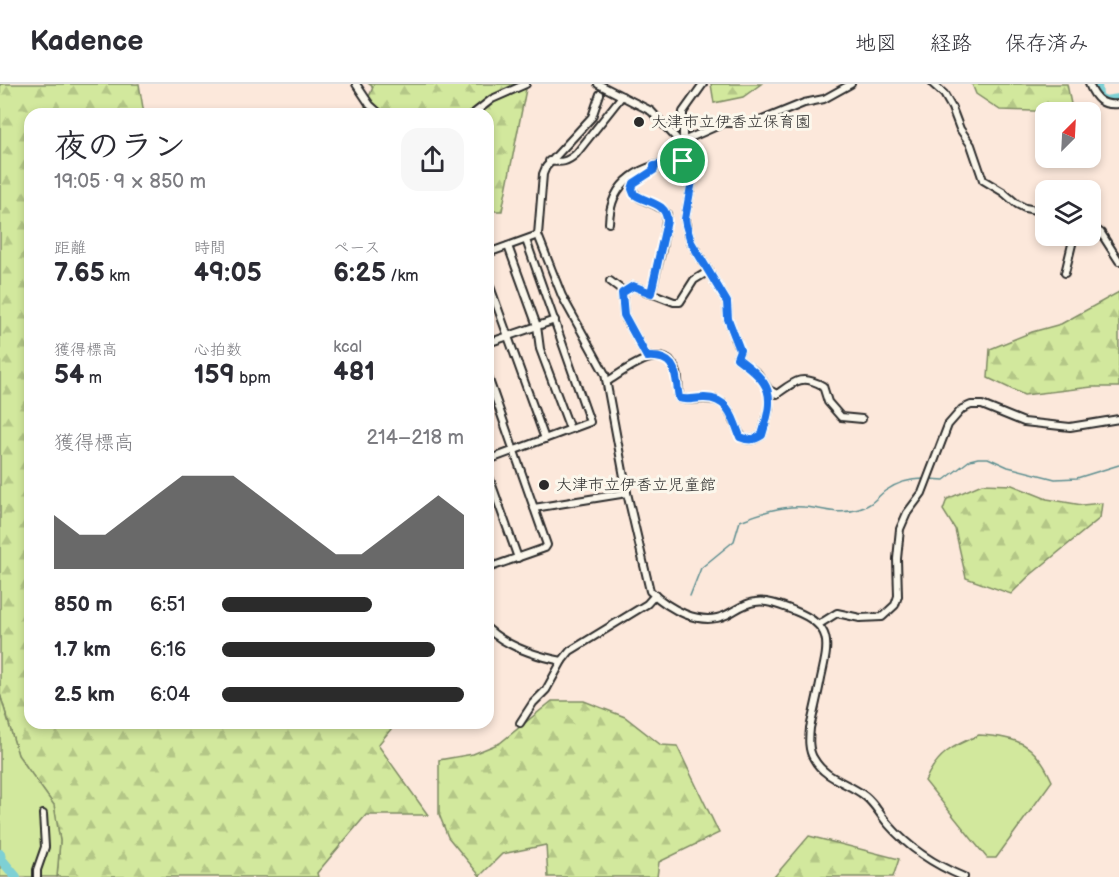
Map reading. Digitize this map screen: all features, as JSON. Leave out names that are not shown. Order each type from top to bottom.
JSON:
[{"type":"street","points":[[356,84],[373,108]]},
{"type":"street","points":[[481,108],[492,99],[526,84]]},
{"type":"street","points":[[598,84],[651,111],[678,140],[683,141],[724,123],[755,123],[804,103],[824,99],[851,84]]},
{"type":"street","points":[[704,84],[683,112],[682,164],[690,172],[692,181],[685,219],[691,242],[727,302],[728,319],[740,350],[737,358],[758,374],[769,390],[777,394],[796,381],[810,379],[823,386],[828,402],[841,417],[862,419]]},
{"type":"street","points":[[933,84],[944,94],[952,108],[960,129],[971,145],[983,180],[1017,204],[1035,210]]},
{"type":"street","points":[[1089,84],[1098,100],[1105,104],[1119,104]]},
{"type":"street","points":[[600,94],[592,117],[549,161],[543,174],[538,236],[562,296],[608,381],[627,493],[647,584],[655,596],[684,613],[707,620],[717,618],[745,604],[756,602],[778,604],[810,617],[823,631],[828,650],[810,728],[812,756],[830,776],[868,799],[887,823],[928,859],[964,877]]},
{"type":"street","points":[[549,161],[561,163],[568,161],[576,154],[622,96]]},
{"type":"street","points":[[609,223],[609,211],[618,190],[634,173],[669,162],[683,161]]},
{"type":"street","points":[[651,293],[662,249],[667,214],[663,208],[638,197],[632,189],[634,183],[654,170],[654,166]]},
{"type":"street","points":[[1101,233],[1119,261]]},
{"type":"street","points":[[494,251],[538,236]]},
{"type":"street","points":[[494,458],[590,422],[526,240]]},
{"type":"street","points":[[508,246],[537,326],[540,349],[570,429]]},
{"type":"street","points":[[1065,273],[1072,246]]},
{"type":"street","points":[[622,293],[633,286],[674,302],[680,302],[694,280],[710,271]]},
{"type":"street","points":[[610,281],[622,293],[624,315],[647,357]]},
{"type":"street","points":[[494,298],[545,439]]},
{"type":"street","points":[[494,341],[555,320]]},
{"type":"street","points":[[608,381],[647,357],[664,359],[672,365],[677,374],[679,398],[685,400],[705,397],[727,405],[740,437],[746,440],[755,440],[762,435],[769,409],[769,390]]},
{"type":"street","points":[[494,394],[547,544],[545,548],[494,566]]},
{"type":"street","points":[[821,623],[837,613],[860,618],[882,616],[895,605],[898,596],[897,559],[900,528],[922,493],[948,424],[962,409],[971,405],[982,405],[1024,422],[1070,427],[1119,419]]},
{"type":"street","points":[[494,491],[518,558]]},
{"type":"street","points":[[534,508],[627,493]]},
{"type":"street","points":[[520,723],[533,703],[546,690],[570,651],[647,604],[655,596]]},
{"type":"street","points":[[494,635],[537,657],[562,661]]},
{"type":"street","points":[[37,877],[37,870],[45,847],[43,814]]},
{"type":"green space","points":[[0,84],[139,84],[143,108],[24,108],[24,729],[391,729],[378,745],[428,815],[366,815],[317,873],[318,877],[57,877],[60,841],[54,805],[18,755],[0,694]]},
{"type":"green space","points":[[369,84],[527,84],[502,211],[494,211],[494,108],[364,108],[373,87]]},
{"type":"green space","points":[[711,84],[761,84],[743,97],[714,103]]},
{"type":"green space","points":[[972,84],[1067,84],[1071,102],[1035,102],[1035,111],[1000,110],[976,94]]},
{"type":"green space","points":[[1119,292],[1119,387],[1092,387],[1024,395],[988,378],[990,349],[1032,332],[1061,324]]},
{"type":"green space","points":[[982,484],[1012,485],[1047,499],[1082,505],[1102,503],[1100,518],[1028,577],[1011,594],[966,578],[955,529],[943,510],[947,499]]},
{"type":"green space","points":[[0,694],[18,755],[54,805],[60,841],[57,877],[0,877]]},
{"type":"green space","points":[[552,701],[584,701],[625,717],[661,745],[677,746],[719,833],[659,862],[657,877],[548,877],[546,845],[502,854],[480,876],[448,837],[439,814],[439,760],[473,754],[500,743]]},
{"type":"green space","points":[[979,735],[1015,740],[1024,744],[1039,758],[1052,781],[996,858],[987,858],[925,781],[940,757],[961,743]]},
{"type":"green space","points":[[809,836],[899,859],[893,877],[774,877]]},
{"type":"waterway","points":[[1097,84],[1098,97],[1105,101],[1119,99]]},
{"type":"waterway","points":[[929,479],[944,480],[970,460],[978,458],[988,458],[1008,467],[1055,479],[1077,478],[1119,465]]},
{"type":"waterway","points":[[690,596],[701,568],[734,541],[740,521],[788,507],[838,512],[852,511],[867,506],[894,486],[924,479]]},
{"type":"waterway","points":[[0,854],[1,859],[16,877]]},
{"type":"place","name":"大津市立伊香立保育園","points":[[639,122]]},
{"type":"place","name":"大津市立伊香立児童館","points":[[544,485]]},
{"type":"route","points":[[683,161],[682,164],[690,172],[692,181],[685,219],[691,242],[727,302],[728,319],[740,350],[737,358],[758,374],[769,390],[769,409],[765,425],[762,435],[755,440],[740,437],[727,405],[705,397],[685,400],[679,398],[677,374],[672,365],[664,359],[647,357],[624,315],[622,293],[633,286],[651,293],[667,221],[667,214],[663,208],[634,194],[632,189],[634,183],[654,170],[654,166],[683,161]]}]
